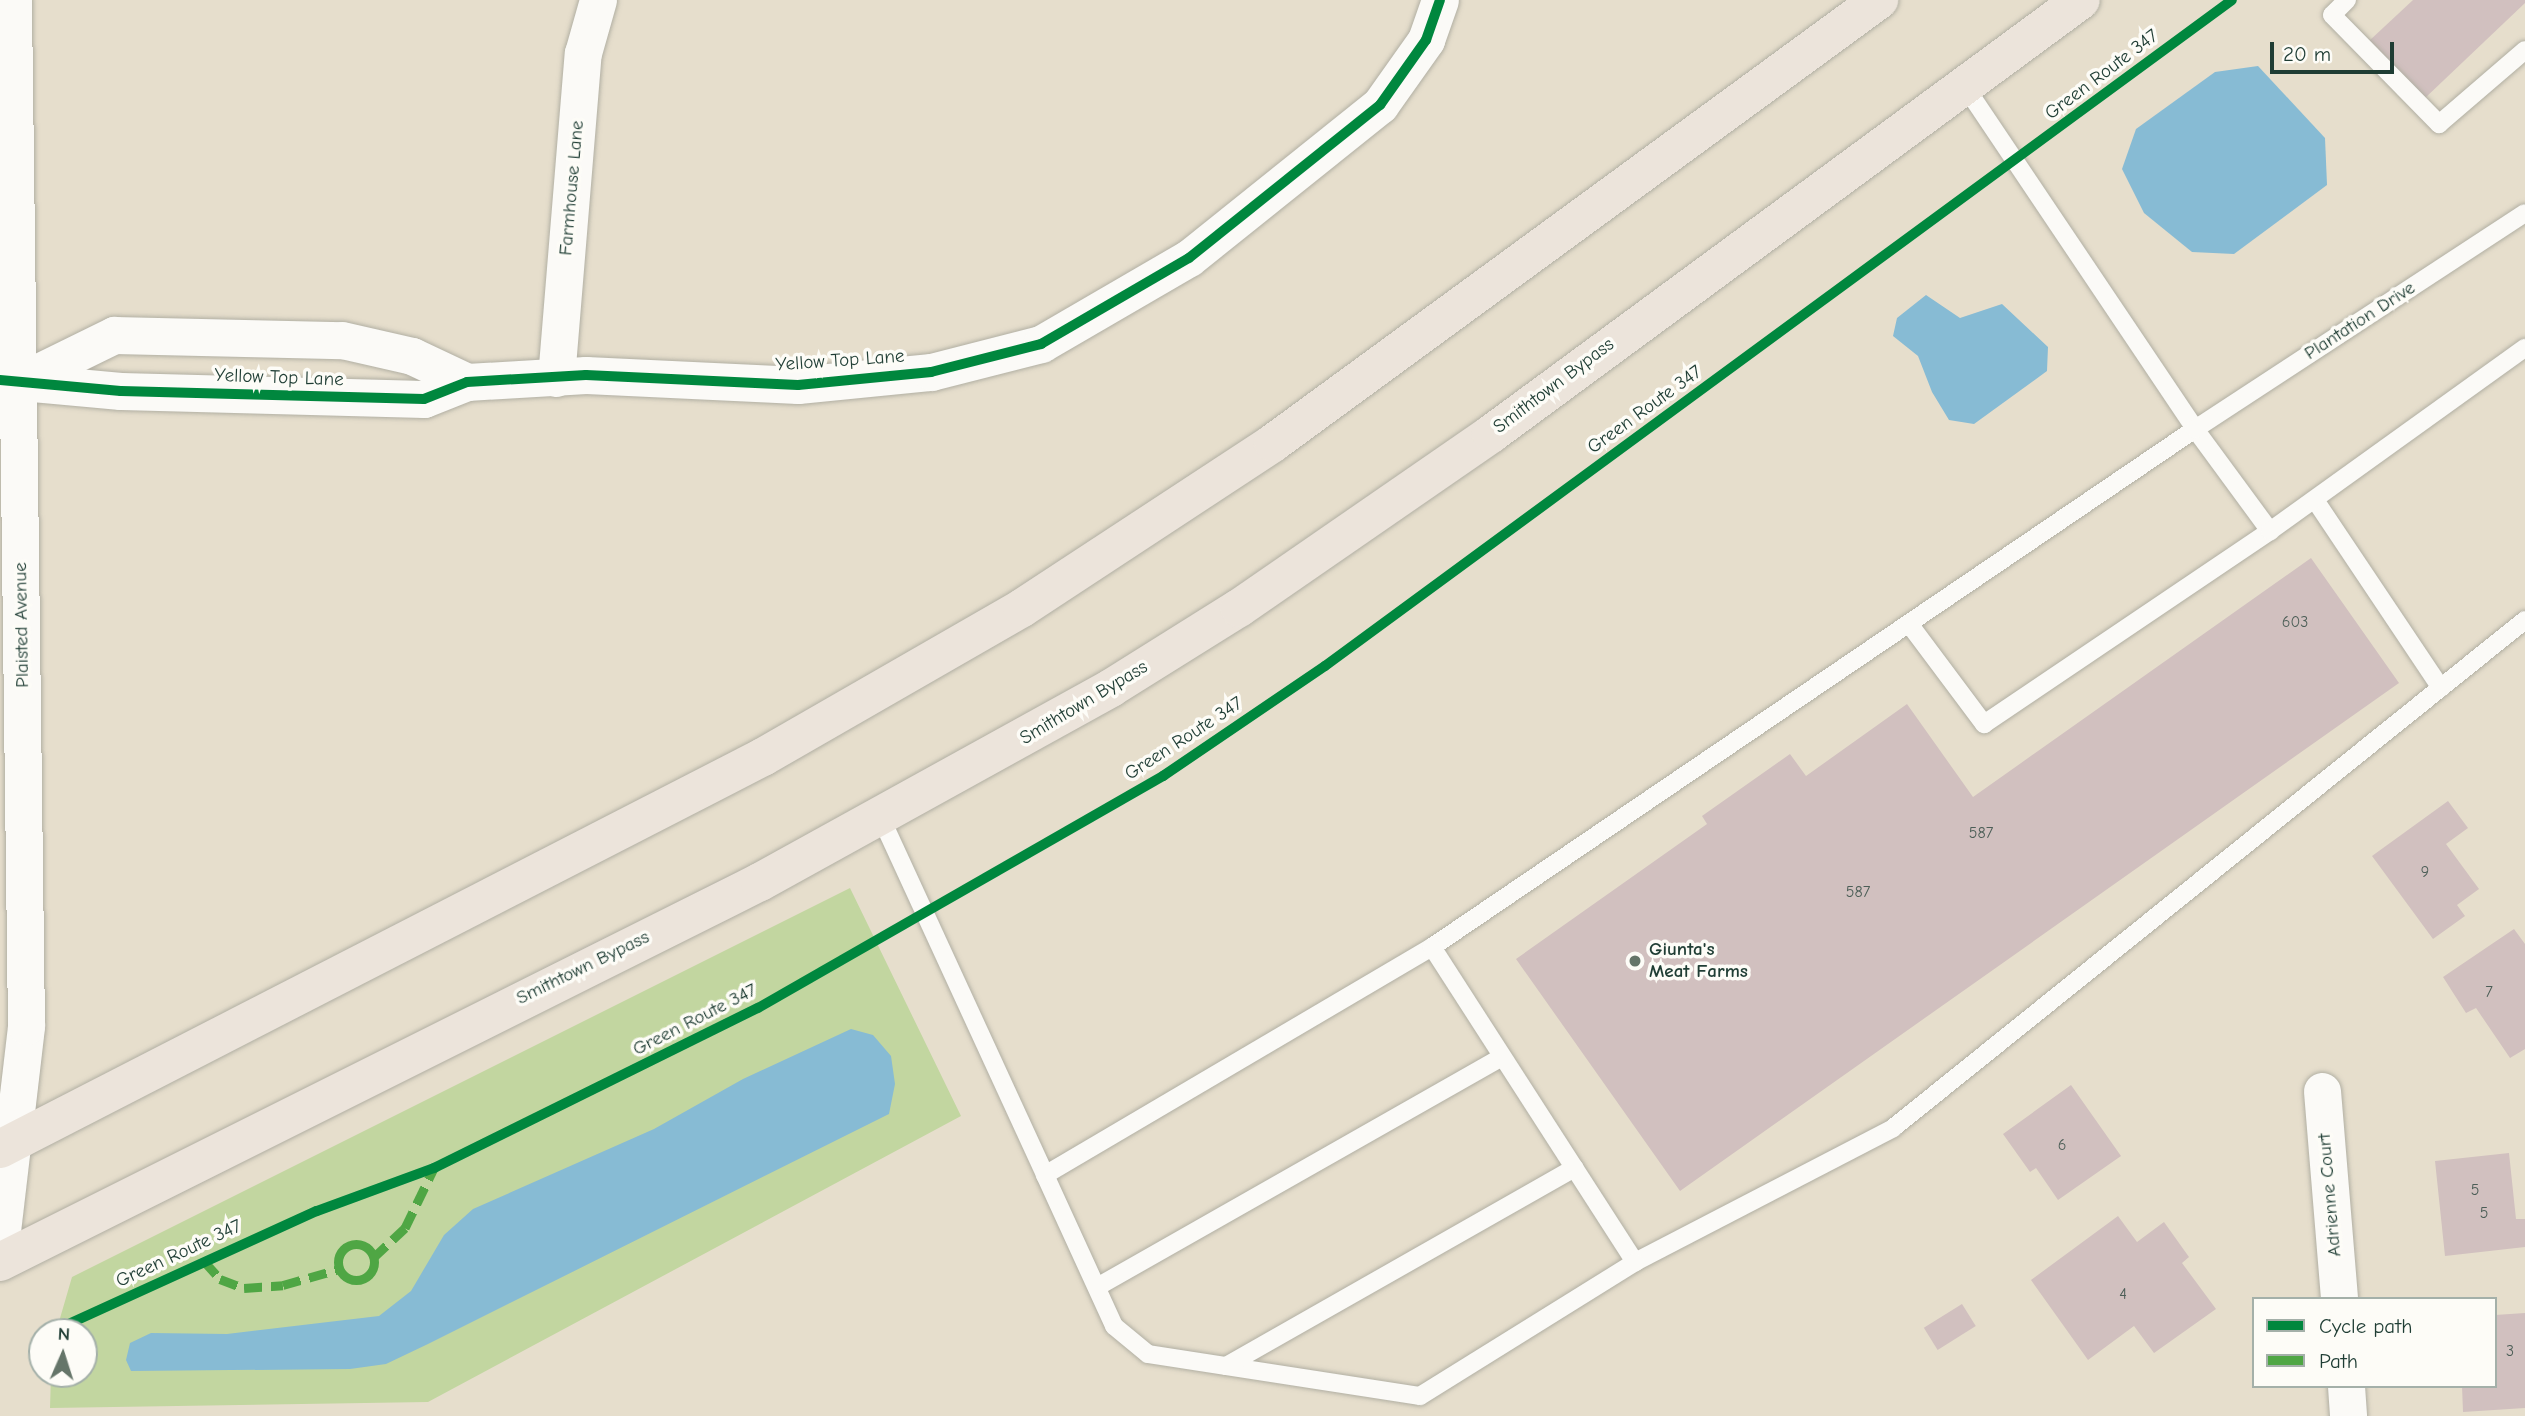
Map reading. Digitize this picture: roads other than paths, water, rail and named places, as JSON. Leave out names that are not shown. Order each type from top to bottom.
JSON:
[{"type":"highway","points":[[6,1146],[752,763],[1022,608],[1273,443],[1879,0]]},
{"type":"highway","name":"Smithtown Bypass","points":[[0,1262],[881,818],[1111,688],[1239,608],[1491,434],[2081,0]]},
{"type":"street","name":"Plaisted Avenue","points":[[0,1248],[6,1146],[26,1026],[10,381],[13,0]]},
{"type":"street","name":"Farmhouse Lane","points":[[556,378],[583,53],[598,0]]},
{"type":"street","name":"Yellow Top Lane","points":[[10,381],[206,393],[424,399],[467,382],[556,378],[798,385],[931,372],[1041,344],[1189,258],[1380,106],[1426,40],[1440,0]]},
{"type":"street","name":"Yellow Top Lane","points":[[10,381],[114,335],[342,340],[412,356],[467,382]]},
{"type":"street","name":"Yellow Top Lane","points":[[206,393],[208,337]]},
{"type":"street","name":"Adrienne Court","points":[[2322,1091],[2339,1297]]},
{"type":"street","points":[[2346,1388],[2348,1416]]},
{"type":"lane","points":[[2347,0],[2332,15],[2440,124],[2525,50]]},
{"type":"lane","points":[[1964,85],[2195,429],[2270,531]]},
{"type":"lane","name":"Plantation Drive","points":[[1045,1175],[1432,947],[2195,429],[2525,213]]},
{"type":"lane","points":[[1910,625],[1984,724],[2315,500],[2525,348]]},
{"type":"lane","points":[[2315,500],[2441,688]]},
{"type":"lane","points":[[881,818],[1114,1326],[1148,1354],[1420,1396],[1635,1262],[1894,1129],[2525,620]]},
{"type":"lane","points":[[1432,947],[1500,1058],[1635,1262]]},
{"type":"lane","points":[[1097,1287],[1500,1058]]},
{"type":"lane","points":[[1226,1366],[1575,1168]]},
{"type":"water","points":[[2258,66],[2325,138],[2327,185],[2234,254],[2192,252],[2144,213],[2122,169],[2136,129],[2215,72]]},
{"type":"water","points":[[1926,295],[1960,318],[2002,304],[2048,347],[2047,371],[1974,424],[1949,420],[1932,392],[1918,356],[1893,336],[1897,318]]},
{"type":"water","points":[[851,1029],[873,1035],[891,1056],[895,1084],[889,1114],[386,1364],[350,1369],[131,1371],[126,1360],[130,1343],[151,1333],[227,1334],[379,1316],[411,1291],[444,1235],[473,1209],[654,1129],[743,1079]]},
{"type":"place","name":"Giunta's Meat Farms","points":[[1635,961]]}]
